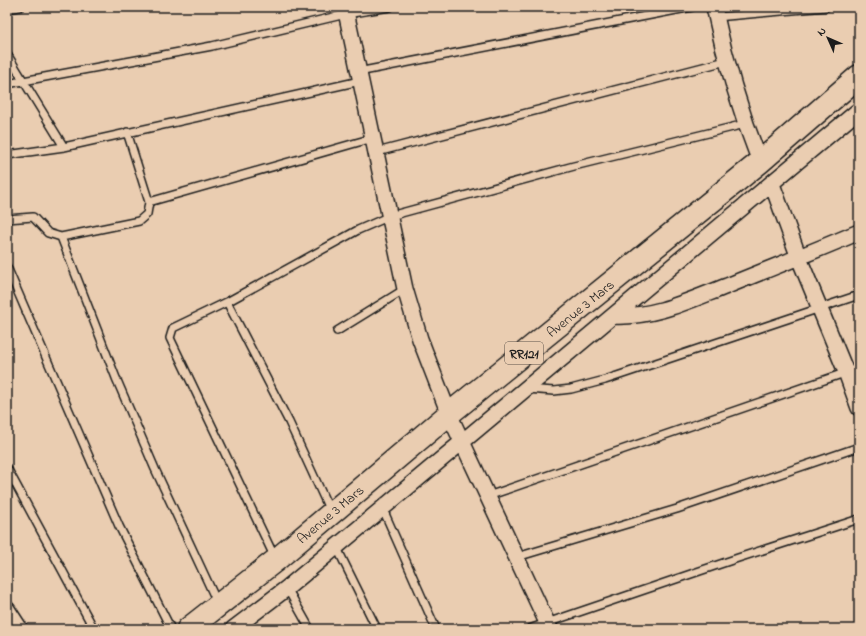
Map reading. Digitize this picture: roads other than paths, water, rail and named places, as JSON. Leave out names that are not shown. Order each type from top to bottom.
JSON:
[{"type":"main road","name":"Avenue 3 Mars","points":[[188,629],[276,560],[449,414],[760,162],[859,76]]},
{"type":"street","points":[[346,11],[405,289],[420,339],[449,414],[549,626]]},
{"type":"street","points":[[715,12],[726,61],[745,124],[760,162]]},
{"type":"street","points":[[233,629],[287,588],[859,110]]},
{"type":"street","points":[[772,184],[819,309],[853,370],[859,408]]},
{"type":"street","points":[[613,316],[630,317],[660,311],[799,258],[859,232]]},
{"type":"street","points":[[7,609],[20,629]]},
{"type":"lane","points":[[7,9],[20,7]]},
{"type":"lane","points":[[7,84],[212,46],[346,11],[390,7]]},
{"type":"lane","points":[[7,155],[64,147],[359,76],[692,7]]},
{"type":"lane","points":[[715,12],[826,7]]},
{"type":"lane","points":[[7,54],[64,147]]},
{"type":"lane","points":[[149,202],[375,145],[726,61]]},
{"type":"lane","points":[[276,560],[170,338],[173,328],[227,302],[358,230],[390,216],[574,166],[745,124]]},
{"type":"lane","points":[[7,219],[33,217],[48,234],[61,237],[139,221],[147,214],[149,202],[127,132]]},
{"type":"lane","points":[[61,237],[116,378],[155,469],[218,604]]},
{"type":"lane","points":[[7,267],[119,526],[171,629]]},
{"type":"lane","points":[[337,331],[405,289]]},
{"type":"lane","points":[[525,389],[554,391],[571,389],[606,380],[859,295]]},
{"type":"lane","points":[[227,302],[289,422],[331,513]]},
{"type":"lane","points":[[488,496],[853,370]]},
{"type":"lane","points":[[517,557],[677,509],[859,447]]},
{"type":"lane","points":[[7,468],[94,629]]},
{"type":"lane","points":[[382,508],[436,629]]},
{"type":"lane","points":[[529,629],[549,626],[738,558],[859,519]]},
{"type":"lane","points":[[336,546],[377,629]]},
{"type":"lane","points":[[287,588],[310,629]]}]
